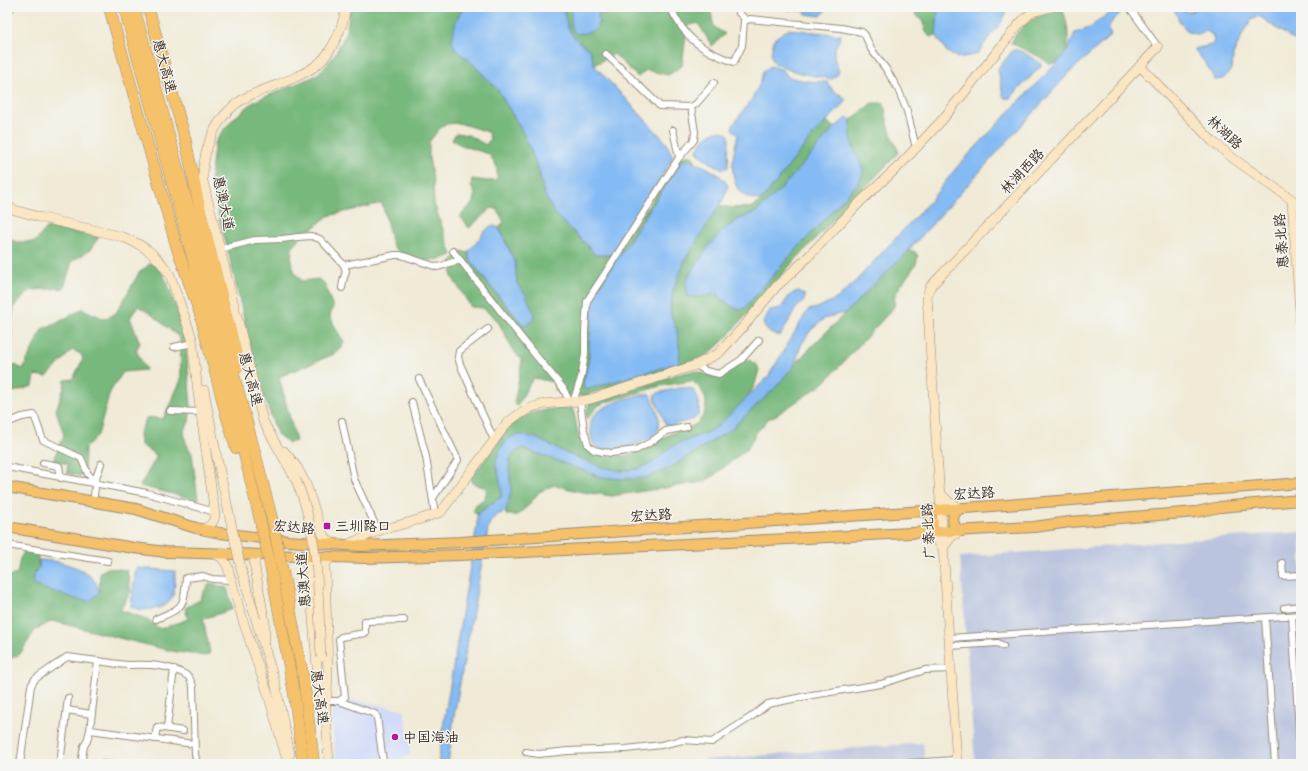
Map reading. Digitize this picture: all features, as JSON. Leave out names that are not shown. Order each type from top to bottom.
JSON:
[{"type":"highway","points":[[109,7],[177,248],[200,314],[238,454],[252,463],[256,439],[200,210],[185,138],[148,7]]},
{"type":"highway","name":"惠大高速","points":[[124,7],[230,391],[252,463],[273,523],[275,563],[303,764]]},
{"type":"highway","name":"惠大高速","points":[[134,7],[252,463],[261,524],[275,563],[304,681],[314,764]]},
{"type":"main road","name":"宏达路","points":[[8,488],[136,509],[196,528],[220,533],[280,540],[360,546],[494,540],[941,510],[1301,483]]},
{"type":"main road","name":"宏达路","points":[[8,527],[166,552],[209,552],[365,558],[460,555],[1034,527],[1070,522],[1196,512],[1220,507],[1301,500]]},
{"type":"main road","points":[[961,508],[956,511],[953,519],[955,526],[961,531]]},
{"type":"main road","points":[[924,511],[931,516],[933,522],[930,529],[926,533]]},
{"type":"street","points":[[7,9],[11,7]]},
{"type":"street","name":"惠澳大道","points":[[326,701],[321,657],[314,540],[306,506],[296,480],[263,421],[203,181],[203,172],[209,141],[213,132],[226,113],[239,102],[250,96],[304,73],[319,63],[339,33],[346,7]]},
{"type":"street","points":[[670,7],[681,26],[696,44],[703,49],[734,62],[742,46],[744,21],[746,20]]},
{"type":"street","points":[[738,7],[739,13],[746,20]]},
{"type":"street","points":[[346,545],[378,531],[441,512],[507,423],[526,410],[544,404],[575,402],[696,365],[719,353],[776,287],[806,260],[861,201],[900,165],[943,119],[1030,10],[1052,7]]},
{"type":"street","points":[[1129,7],[1158,47]]},
{"type":"street","points":[[746,20],[750,19],[801,24],[862,32],[865,35],[871,49],[886,69],[898,89],[907,111],[916,148]]},
{"type":"street","name":"林湖西路","points":[[927,296],[930,287],[1158,47]]},
{"type":"street","points":[[606,54],[660,106],[691,107],[696,104],[714,83]]},
{"type":"street","name":"林湖路","points":[[1140,66],[1212,140],[1234,159],[1301,206]]},
{"type":"street","points":[[575,402],[585,354],[587,301],[679,157],[694,140],[695,132],[691,107]]},
{"type":"street","points":[[673,130],[679,157]]},
{"type":"street","name":"惠泰北路","points":[[1292,201],[1301,326]]},
{"type":"street","points":[[7,206],[33,216],[123,237],[136,242],[148,249],[165,267],[184,312],[193,343],[215,512],[214,520],[211,525],[206,528],[196,528]]},
{"type":"street","points":[[220,249],[256,240],[311,236],[320,239],[344,265],[346,271],[342,288]]},
{"type":"street","points":[[453,251],[532,351],[575,402],[588,445],[594,450],[612,453],[636,450],[666,431],[687,427]]},
{"type":"street","points":[[344,265],[395,255],[401,255],[433,267],[442,267],[448,262],[461,261]]},
{"type":"street","name":"广泰北路","points":[[927,296],[956,762]]},
{"type":"street","points":[[488,329],[459,351],[458,357],[494,440]]},
{"type":"street","points":[[696,365],[706,371],[719,374],[741,360],[758,340]]},
{"type":"street","points":[[174,347],[193,343]]},
{"type":"street","points":[[196,366],[204,393],[241,568],[275,682],[284,718],[292,764]]},
{"type":"street","points":[[419,380],[458,460],[433,498]]},
{"type":"street","points":[[412,402],[426,457],[435,514]]},
{"type":"street","points":[[170,411],[201,412]]},
{"type":"street","points":[[7,423],[22,417],[34,415],[43,440],[81,458],[88,474],[95,482]]},
{"type":"street","points":[[342,420],[354,479],[378,531]]},
{"type":"street","points":[[275,441],[297,467],[306,484],[323,535],[330,542],[336,544]]},
{"type":"street","points":[[43,462],[59,466],[60,478]]},
{"type":"street","points":[[93,502],[95,482],[102,464]]},
{"type":"street","points":[[7,467],[60,478],[95,482],[147,493],[215,512]]},
{"type":"street","points":[[924,511],[932,504],[940,492],[949,502],[961,508]]},
{"type":"street","points":[[7,538],[8,527]]},
{"type":"street","points":[[926,533],[935,538],[942,548],[951,537],[961,531]]},
{"type":"street","points":[[7,545],[108,561]]},
{"type":"street","points":[[209,552],[224,560],[227,565],[230,580],[268,694],[288,764]]},
{"type":"street","points":[[261,554],[255,559],[254,563],[265,624],[265,650]]},
{"type":"street","points":[[296,556],[304,560],[309,568],[318,679],[322,696],[326,701]]},
{"type":"street","points":[[329,764],[326,701],[328,674],[325,565],[329,559],[335,557]]},
{"type":"street","points":[[1282,562],[1283,576],[1301,575]]},
{"type":"street","points":[[156,619],[180,608],[185,591],[186,578],[203,576],[212,579],[230,580]]},
{"type":"street","points":[[1284,608],[1301,606]]},
{"type":"street","points":[[949,642],[1301,615]]},
{"type":"street","points":[[1292,616],[1301,764]]},
{"type":"street","points":[[1266,618],[1275,764]]},
{"type":"street","points":[[339,701],[346,697],[338,642],[341,637],[365,633],[365,621],[404,620]]},
{"type":"street","points":[[949,642],[998,643],[1003,646]]},
{"type":"street","points":[[20,764],[31,686],[35,679],[67,657],[174,669],[189,677],[193,686],[194,744],[197,764]]},
{"type":"street","points":[[81,764],[84,746],[90,730],[98,661]]},
{"type":"street","points":[[167,728],[174,669]]},
{"type":"street","points":[[526,752],[539,754],[568,751],[626,749],[661,745],[683,740],[712,742],[751,717],[768,704],[881,684],[925,670],[951,669]]},
{"type":"street","points":[[60,764],[68,698]]},
{"type":"street","points":[[326,701],[339,701],[371,712],[377,717],[383,762],[382,764]]},
{"type":"street","points":[[67,710],[92,714]]},
{"type":"street","points":[[155,739],[158,728],[183,731]]},
{"type":"street","points":[[90,730],[194,744]]},
{"type":"street","points":[[894,764],[956,762]]},
{"type":"shaded area","points":[[1301,532],[1301,764],[975,764],[960,557]]},
{"type":"shaded area","points":[[350,699],[404,710],[411,754],[395,764],[336,764],[330,700]]},
{"type":"shaded area","points":[[923,743],[925,764],[704,764],[703,760]]},
{"type":"green space","points":[[349,7],[465,7],[462,9],[457,51],[468,59],[498,90],[525,136],[539,171],[544,194],[555,214],[588,246],[595,255],[611,255],[614,257],[680,158],[690,155],[694,158],[696,163],[689,160],[682,162],[591,303],[592,318],[589,358],[583,384],[585,390],[677,330],[670,310],[671,298],[675,285],[680,271],[696,241],[719,205],[751,208],[762,200],[813,135],[827,121],[834,128],[781,189],[756,212],[737,220],[722,231],[709,246],[689,275],[686,283],[693,297],[718,294],[723,301],[746,307],[783,264],[857,184],[862,176],[863,170],[853,147],[850,131],[851,120],[872,103],[884,103],[889,128],[899,152],[797,258],[724,340],[709,354],[682,365],[583,396],[567,395],[556,391],[553,382],[533,378],[517,406],[514,403],[522,361],[512,349],[498,321],[483,308],[471,307],[452,277],[451,262],[461,251],[468,253],[470,259],[483,278],[523,325],[526,296],[517,284],[514,262],[499,228],[504,222],[497,209],[491,208],[469,228],[460,216],[472,204],[475,194],[471,186],[472,179],[487,181],[497,180],[497,167],[489,154],[463,146],[452,140],[456,133],[468,135],[486,145],[490,139],[488,132],[459,123],[447,124],[440,128],[429,142],[429,158],[433,180],[434,204],[452,255],[441,259],[423,261],[400,252],[393,247],[382,203],[328,216],[313,228],[305,231],[292,249],[291,261],[295,273],[302,281],[318,279],[324,283],[333,307],[330,316],[337,331],[344,341],[341,349],[334,354],[279,377],[296,441],[289,443],[277,434],[258,378],[212,189],[211,174],[213,155],[215,143],[221,133],[234,118],[255,101],[315,76],[327,65],[345,35],[349,17]]},
{"type":"green space","points":[[564,7],[572,7],[572,24],[599,24],[598,7],[710,7],[714,27],[725,34],[712,46],[698,23],[687,26],[682,66],[668,75],[646,70],[638,77],[614,54],[594,65],[590,50],[574,37],[568,27]]},
{"type":"green space","points":[[907,7],[936,7],[938,10],[936,35],[930,37],[926,32],[922,20]]},
{"type":"green space","points":[[1062,8],[1066,20],[1068,44],[1063,57],[1058,62],[1050,64],[1040,57],[1011,43],[1015,35],[1026,24],[1032,20]]},
{"type":"green space","points":[[47,227],[99,237],[89,251],[72,261],[64,288],[31,290],[15,305],[11,325],[12,344],[7,353],[7,238],[17,242],[35,242]]},
{"type":"green space","points":[[908,251],[914,251],[918,256],[916,264],[895,294],[894,307],[824,383],[778,414],[768,419],[756,433],[748,448],[712,477],[702,482],[612,496],[582,492],[554,485],[539,492],[528,506],[517,515],[506,515],[510,496],[509,461],[514,452],[523,448],[601,477],[622,479],[645,478],[670,468],[731,429],[775,388],[808,350]]},
{"type":"green space","points":[[152,262],[161,271],[168,284],[185,333],[191,406],[189,422],[184,430],[186,443],[192,454],[198,500],[140,486],[157,456],[140,444],[139,434],[147,417],[163,419],[181,380],[180,338],[151,314],[138,306],[130,318],[140,343],[136,350],[146,370],[123,372],[110,392],[98,435],[85,448],[84,477],[67,473],[68,464],[53,460],[64,435],[56,410],[64,388],[65,380],[73,379],[83,359],[81,354],[72,350],[47,377],[35,375],[33,386],[7,394],[7,361],[23,369],[42,329],[57,323],[82,309],[105,319],[116,313],[139,273]]},
{"type":"green space","points":[[747,359],[757,365],[759,370],[754,387],[746,399],[717,427],[673,446],[652,463],[637,469],[621,471],[602,467],[564,452],[538,439],[524,435],[496,464],[502,490],[501,497],[477,514],[474,512],[474,506],[485,497],[486,488],[472,483],[471,478],[514,422],[529,414],[537,412],[572,408],[582,444],[591,452],[613,456],[631,454],[646,448],[676,431],[698,423],[705,412],[706,407],[705,397],[700,388],[692,381],[660,386],[599,405],[587,419],[586,414],[589,404],[675,375],[693,371],[714,376],[721,376]]},
{"type":"green space","points":[[25,550],[37,552],[39,567],[35,571],[33,584],[76,599],[99,592],[100,572],[108,568],[127,570],[131,592],[120,610],[147,619],[160,629],[188,619],[185,608],[200,600],[210,583],[227,588],[233,609],[203,619],[210,653],[205,656],[171,651],[52,621],[35,630],[20,654],[7,660],[7,575],[10,576],[17,574],[20,559]]},
{"type":"green space","points":[[106,756],[135,760],[134,764],[105,764]]},
{"type":"water","points":[[465,7],[564,7],[568,27],[574,37],[590,50],[594,65],[666,142],[673,157],[628,233],[611,255],[595,255],[588,246],[555,214],[544,194],[539,171],[525,136],[498,90],[468,59],[457,51],[452,43],[457,18]]},
{"type":"water","points":[[572,7],[598,7],[599,20],[596,28],[589,32],[576,34],[571,25]]},
{"type":"water","points":[[785,7],[828,7],[821,16],[806,14],[804,11],[789,10]]},
{"type":"water","points":[[936,7],[1006,7],[1006,11],[1002,22],[978,54],[958,58],[947,52],[936,35],[938,10]]},
{"type":"water","points":[[1115,7],[1118,7],[1123,11],[1110,25],[1109,31],[1111,35],[1070,72],[906,253],[845,313],[824,319],[811,330],[801,345],[794,366],[775,388],[731,429],[670,468],[645,478],[622,479],[601,477],[523,448],[514,452],[510,459],[509,468],[511,491],[506,511],[495,516],[489,524],[454,716],[448,764],[438,764],[477,525],[477,514],[501,497],[502,490],[496,464],[501,448],[509,438],[515,435],[524,435],[538,439],[564,452],[602,467],[621,471],[637,469],[652,463],[672,446],[717,427],[768,377],[808,310],[817,308],[838,298],[854,283],[931,200],[957,167],[1059,61],[1067,51],[1075,33],[1092,27],[1097,21],[1103,18]]},
{"type":"water","points":[[1198,7],[1209,7],[1228,12],[1235,9],[1234,7],[1301,7],[1301,45],[1259,16],[1251,20],[1244,31],[1233,55],[1232,69],[1223,79],[1215,80],[1206,64],[1194,49],[1212,45],[1214,41],[1213,36],[1207,31],[1198,34],[1189,33],[1180,22],[1174,9],[1191,12]]},
{"type":"water","points":[[788,29],[841,35],[834,51],[835,60],[839,71],[837,75],[832,79],[792,71],[777,65],[772,59],[771,53],[774,39]]},
{"type":"water","points":[[1013,50],[1023,52],[1041,64],[1040,67],[1010,98],[1005,98],[1003,95],[998,69]]},
{"type":"water","points":[[771,66],[783,70],[788,77],[806,81],[827,82],[834,92],[845,98],[845,103],[813,135],[762,200],[750,198],[742,193],[736,186],[733,166],[738,135],[732,129],[733,125],[759,86],[763,71]]},
{"type":"water","points":[[848,117],[851,120],[850,131],[853,147],[863,170],[862,176],[857,184],[783,264],[746,307],[741,310],[734,307],[718,294],[695,297],[688,296],[686,283],[689,275],[709,246],[722,231],[737,220],[756,212],[766,203],[781,189],[834,128]]},
{"type":"water","points":[[716,131],[725,132],[729,136],[728,167],[723,169],[708,161],[697,152],[701,142]]},
{"type":"water","points":[[689,160],[716,173],[728,186],[724,198],[686,258],[673,290],[670,308],[671,317],[677,330],[680,353],[679,363],[585,390],[583,384],[589,358],[592,318],[591,303],[595,293],[678,166],[682,161]]},
{"type":"water","points":[[492,225],[499,228],[515,262],[517,284],[526,295],[534,314],[533,319],[529,324],[523,325],[485,280],[469,258],[469,250],[483,233]]},
{"type":"water","points":[[799,291],[805,296],[804,301],[796,308],[781,335],[774,335],[769,332],[763,323],[770,310],[781,308],[793,293]]},
{"type":"water","points":[[680,388],[690,388],[697,395],[699,402],[698,415],[694,419],[669,426],[666,425],[655,399],[655,395],[657,393]]},
{"type":"water","points":[[651,395],[659,419],[659,427],[656,433],[650,438],[632,446],[612,450],[595,446],[590,424],[598,412],[619,401],[634,396]]},
{"type":"water","points":[[39,560],[53,561],[69,565],[83,571],[94,580],[97,584],[99,592],[91,601],[76,599],[36,586],[33,584],[33,577],[39,567]]},
{"type":"water","points":[[136,568],[175,571],[174,591],[170,601],[166,605],[144,610],[131,606]]},
{"type":"place","name":"三圳路口","points":[[327,526]]},
{"type":"place","name":"中国海油","points":[[395,737]]}]
